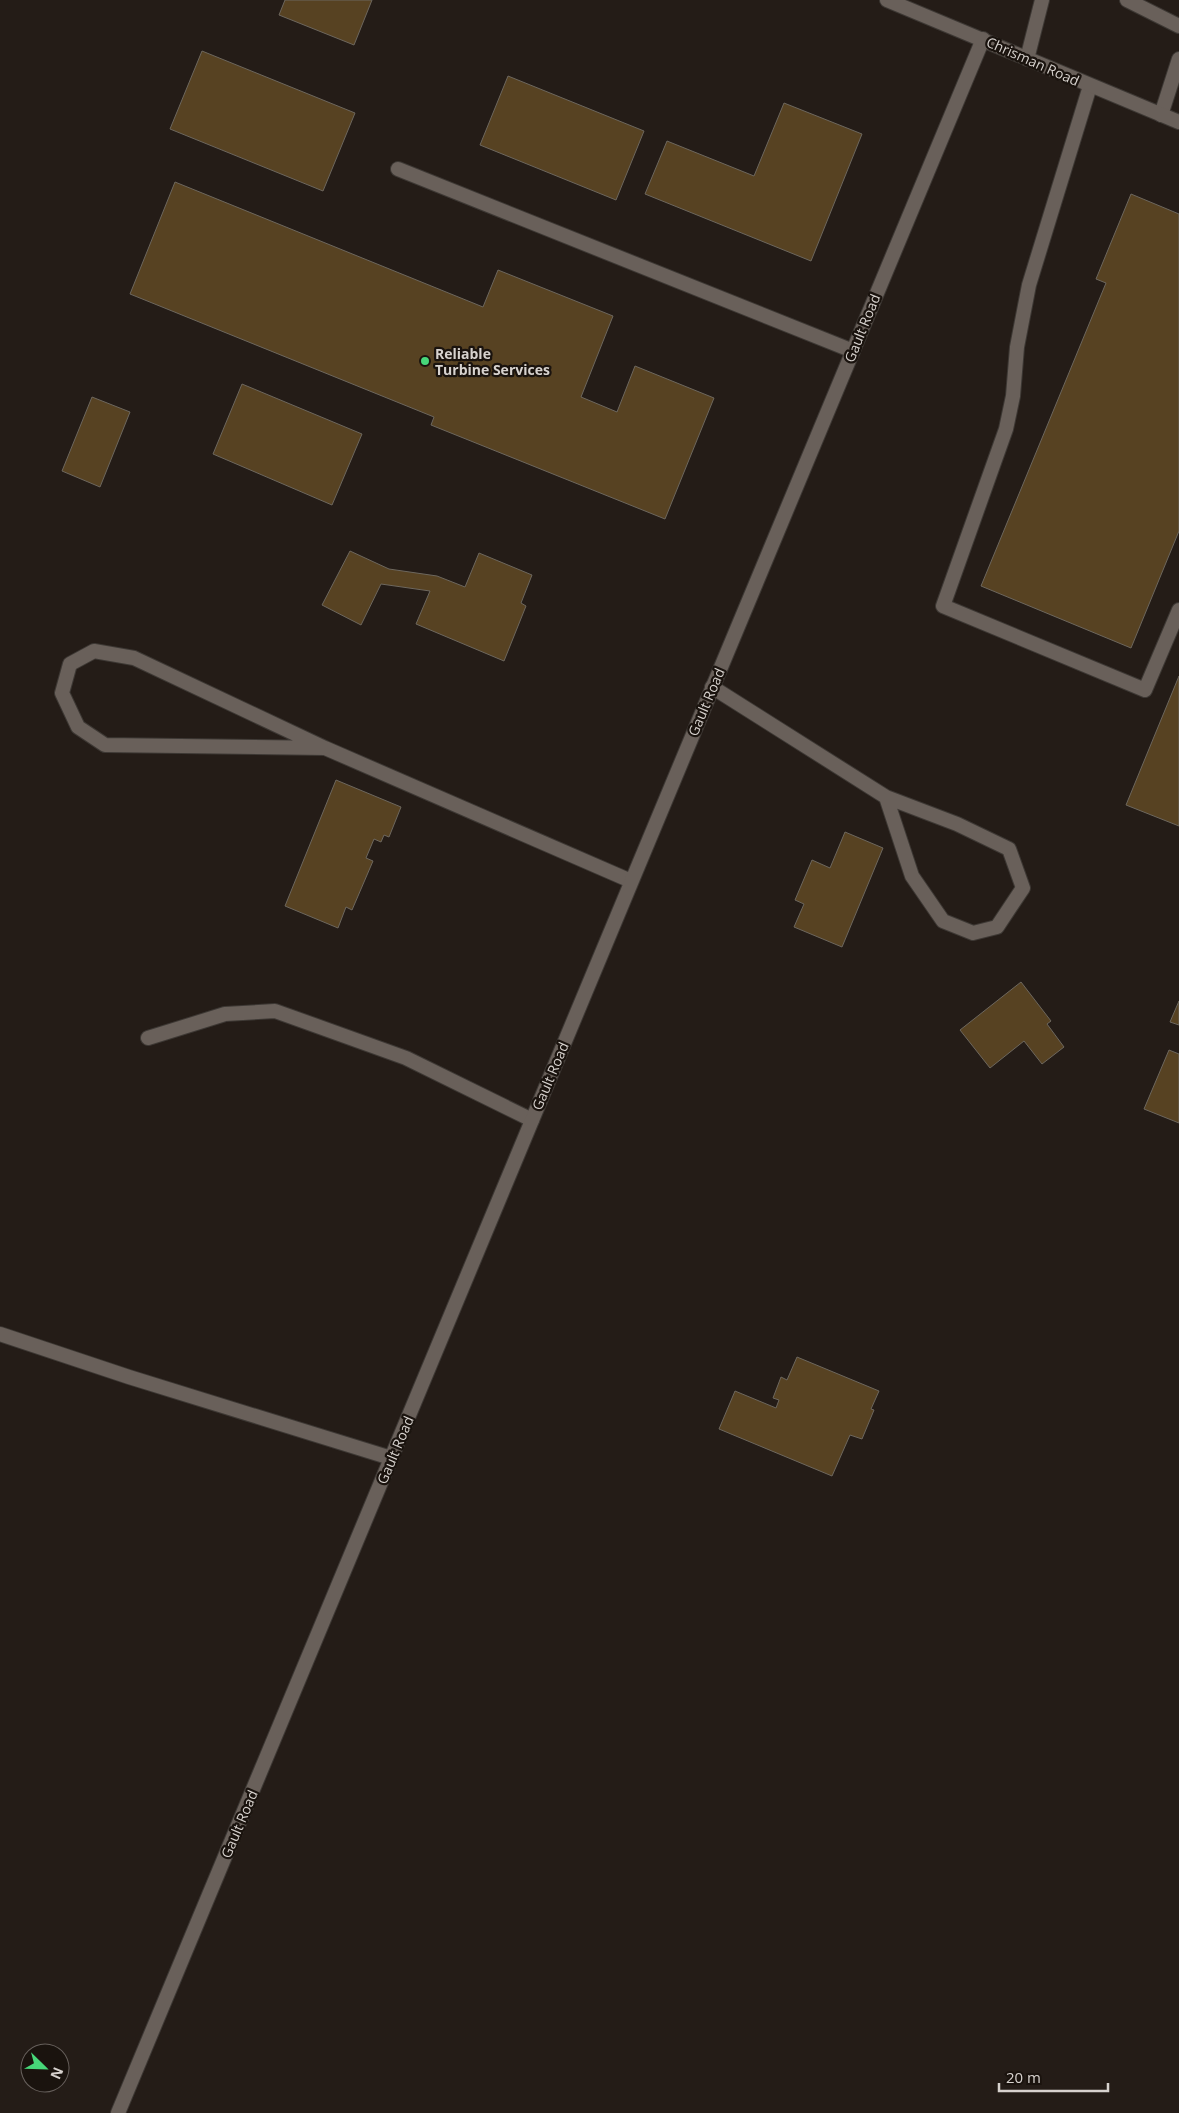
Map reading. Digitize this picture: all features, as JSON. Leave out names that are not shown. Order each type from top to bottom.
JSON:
[{"type":"street","name":"Chrisman Road","points":[[886,0],[1179,122]]},
{"type":"street","points":[[1027,59],[1042,0]]},
{"type":"street","points":[[1127,0],[1179,26]]},
{"type":"street","name":"Gault Road","points":[[118,2113],[983,39]]},
{"type":"street","points":[[1161,115],[1179,59]]},
{"type":"street","points":[[1090,86],[1029,285],[1017,347],[1013,396],[1006,429],[943,606],[1146,690],[1179,610]]},
{"type":"street","points":[[398,170],[853,351]]},
{"type":"street","points":[[325,748],[105,745],[78,727],[62,693],[70,664],[94,651],[134,658],[325,748],[631,881]]},
{"type":"street","points":[[712,687],[886,796],[957,824],[1009,849],[1023,888],[997,927],[973,933],[943,921],[912,876],[886,796]]},
{"type":"street","points":[[148,1038],[225,1014],[275,1011],[406,1058],[532,1120]]},
{"type":"street","points":[[0,1334],[130,1377],[391,1458]]},
{"type":"building","points":[[285,0],[372,0],[354,45],[279,15]]},
{"type":"building","points":[[202,51],[355,113],[323,191],[170,129]]},
{"type":"building","points":[[508,76],[644,131],[616,200],[480,145]]},
{"type":"building","points":[[784,103],[862,134],[811,261],[645,194],[667,141],[754,176]]},
{"type":"building","points":[[175,182],[483,307],[498,270],[613,316],[581,397],[617,412],[635,366],[714,398],[665,519],[431,425],[434,417],[130,294]]},
{"type":"building","points":[[1131,194],[1179,214],[1179,531],[1131,648],[981,586],[1106,283],[1096,279]]},
{"type":"building","points":[[242,384],[362,434],[332,505],[213,454]]},
{"type":"building","points":[[92,397],[130,412],[100,487],[62,471]]},
{"type":"building","points":[[350,551],[389,569],[437,576],[465,587],[479,553],[532,575],[521,603],[526,606],[504,661],[416,624],[430,591],[381,584],[361,625],[322,605]]},
{"type":"building","points":[[1179,676],[1179,826],[1126,805]]},
{"type":"building","points":[[336,780],[401,807],[389,837],[384,835],[381,842],[374,839],[366,858],[373,861],[352,910],[346,907],[338,928],[285,906]]},
{"type":"building","points":[[845,832],[883,848],[842,947],[794,927],[804,904],[795,900],[812,860],[830,868]]},
{"type":"building","points":[[1021,982],[1051,1021],[1047,1024],[1064,1047],[1042,1064],[1024,1041],[990,1068],[960,1030]]},
{"type":"building","points":[[1179,1001],[1179,1025],[1170,1022]]},
{"type":"building","points":[[1169,1050],[1179,1054],[1179,1123],[1144,1109]]},
{"type":"building","points":[[797,1357],[879,1391],[871,1409],[874,1410],[862,1439],[850,1435],[832,1476],[719,1429],[735,1391],[776,1408],[779,1400],[773,1398],[781,1377],[787,1380]]},
{"type":"place","name":"Reliable Turbine Services","points":[[425,361]]}]
